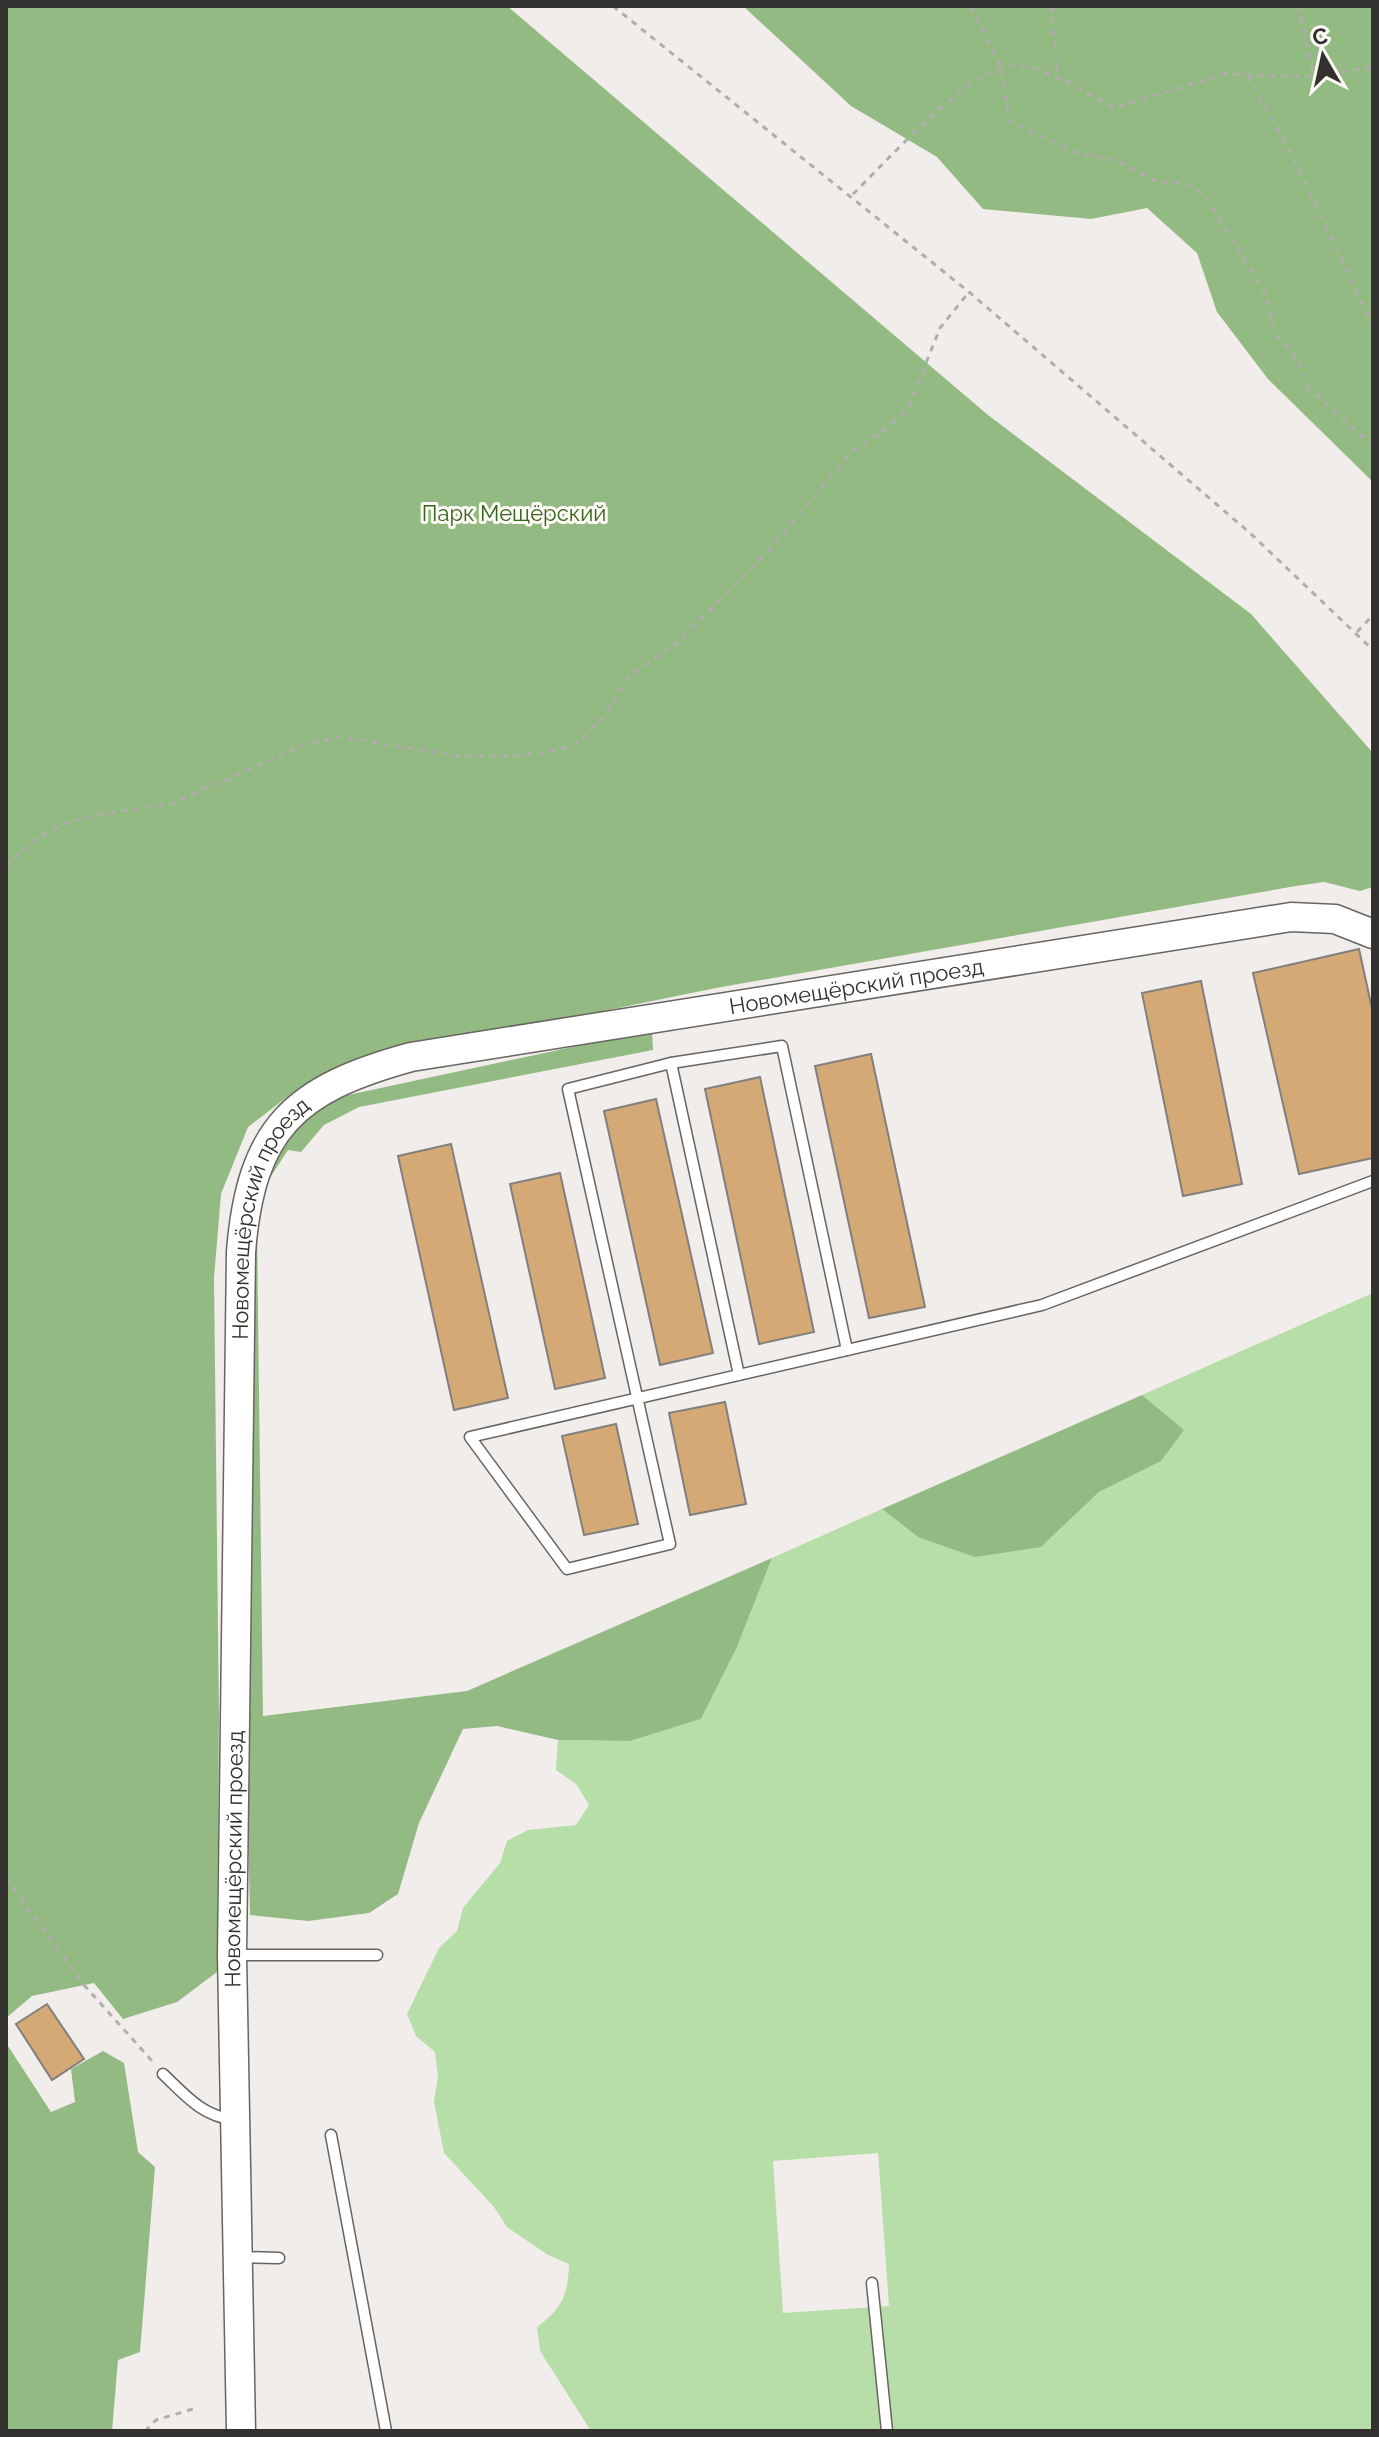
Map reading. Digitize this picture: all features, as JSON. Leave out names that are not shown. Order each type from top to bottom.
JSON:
[{"type":"street","name":"Новомещёрский проезд","points":[[241,2431],[232,1955],[242,1240],[248,1188],[257,1161],[291,1114],[338,1082],[411,1057],[1291,917],[1335,919],[1373,934]]},
{"type":"lane","points":[[847,1350],[782,1046],[671,1063],[568,1089],[636,1399],[670,1544],[567,1569],[470,1437],[636,1399],[1042,1305],[1373,1181]]},
{"type":"lane","points":[[671,1063],[739,1375]]},
{"type":"lane","points":[[232,1955],[377,1955]]},
{"type":"lane","points":[[163,2074],[193,2103],[218,2118],[233,2119]]},
{"type":"lane","points":[[331,2135],[386,2431]]},
{"type":"lane","points":[[237,2257],[279,2258]]},
{"type":"lane","points":[[872,2283],[887,2431]]},
{"type":"path","points":[[613,6],[969,292],[1250,533],[1373,650]]},
{"type":"path","points":[[971,6],[1001,67],[1009,120],[1077,153],[1117,161],[1156,181],[1186,184],[1204,194],[1265,293],[1274,332],[1296,358],[1309,388],[1373,446]]},
{"type":"path","points":[[1051,6],[1058,78]]},
{"type":"path","points":[[1298,6],[1314,77]]},
{"type":"path","points":[[851,196],[973,79],[1001,67],[1013,65],[1058,78],[1113,108],[1225,74],[1314,77],[1373,66]]},
{"type":"path","points":[[1248,75],[1296,163],[1373,326]]},
{"type":"path","points":[[6,867],[34,840],[65,824],[90,816],[173,803],[306,744],[339,737],[461,756],[513,756],[559,750],[580,741],[604,717],[630,676],[677,643],[771,548],[853,450],[882,432],[908,408],[940,328],[969,292]]},
{"type":"path","points":[[1357,632],[1373,615]]},
{"type":"path","points":[[6,1878],[84,1985],[163,2074]]},
{"type":"path","points":[[145,2431],[156,2420],[193,2409]]},
{"type":"green space","name":"Парк Мещёрский","points":[[6,6],[507,6],[988,415],[1251,614],[1373,753],[1373,887],[1360,891],[1324,882],[1296,886],[716,988],[394,1054],[340,1069],[300,1087],[248,1127],[221,1194],[214,1278],[219,1716],[217,1972],[177,2002],[123,2019],[94,1983],[32,1996],[6,2018]]},
{"type":"green space","points":[[743,6],[1373,6],[1373,482],[1268,379],[1217,312],[1197,253],[1147,208],[1091,219],[983,209],[937,157],[851,106]]},
{"type":"green space","points":[[652,1030],[653,1050],[359,1107],[324,1125],[301,1152],[288,1150],[264,1187],[257,1230],[263,1716],[467,1691],[772,1558],[737,1647],[701,1719],[630,1741],[558,1740],[497,1726],[463,1729],[419,1823],[398,1894],[369,1913],[308,1921],[250,1915],[246,1724],[249,1236],[272,1149],[314,1109],[348,1095]]},
{"type":"green space","points":[[1373,1293],[1373,2431],[591,2431],[540,2351],[537,2327],[562,2300],[569,2264],[548,2255],[507,2227],[494,2207],[444,2153],[434,2102],[438,2076],[435,2052],[416,2036],[407,2014],[439,1948],[457,1931],[463,1908],[500,1863],[507,1841],[528,1830],[576,1825],[589,1805],[576,1784],[556,1770],[558,1740],[630,1741],[701,1719],[737,1647],[772,1558],[882,1509],[918,1537],[1041,1547],[1099,1492],[1161,1461],[1183,1430],[1142,1395]],"holes":[[[878,2153],[889,2306],[783,2313],[773,2161]]]},
{"type":"green space","points":[[1142,1395],[1184,1430],[1161,1461],[1099,1492],[1041,1547],[975,1557],[918,1537],[882,1509]]},
{"type":"green space","points":[[6,2043],[51,2112],[75,2102],[71,2069],[103,2051],[124,2063],[138,2152],[155,2167],[140,2352],[118,2360],[112,2431],[6,2431]]},
{"type":"building","points":[[1359,949],[1373,1013],[1373,1158],[1299,1174],[1253,973]]},
{"type":"building","points":[[1201,981],[1242,1184],[1183,1196],[1142,993]]},
{"type":"building","points":[[871,1054],[925,1307],[869,1318],[815,1066]]},
{"type":"building","points":[[760,1077],[814,1332],[759,1344],[705,1089]]},
{"type":"building","points":[[656,1099],[713,1353],[660,1365],[604,1111]]},
{"type":"building","points":[[451,1144],[508,1398],[454,1410],[398,1156]]},
{"type":"building","points":[[560,1173],[605,1378],[555,1389],[510,1184]]},
{"type":"building","points":[[725,1402],[746,1504],[690,1515],[669,1413]]},
{"type":"building","points":[[616,1424],[638,1524],[584,1535],[562,1436]]},
{"type":"building","points":[[47,2004],[84,2059],[52,2080],[16,2024]]}]
